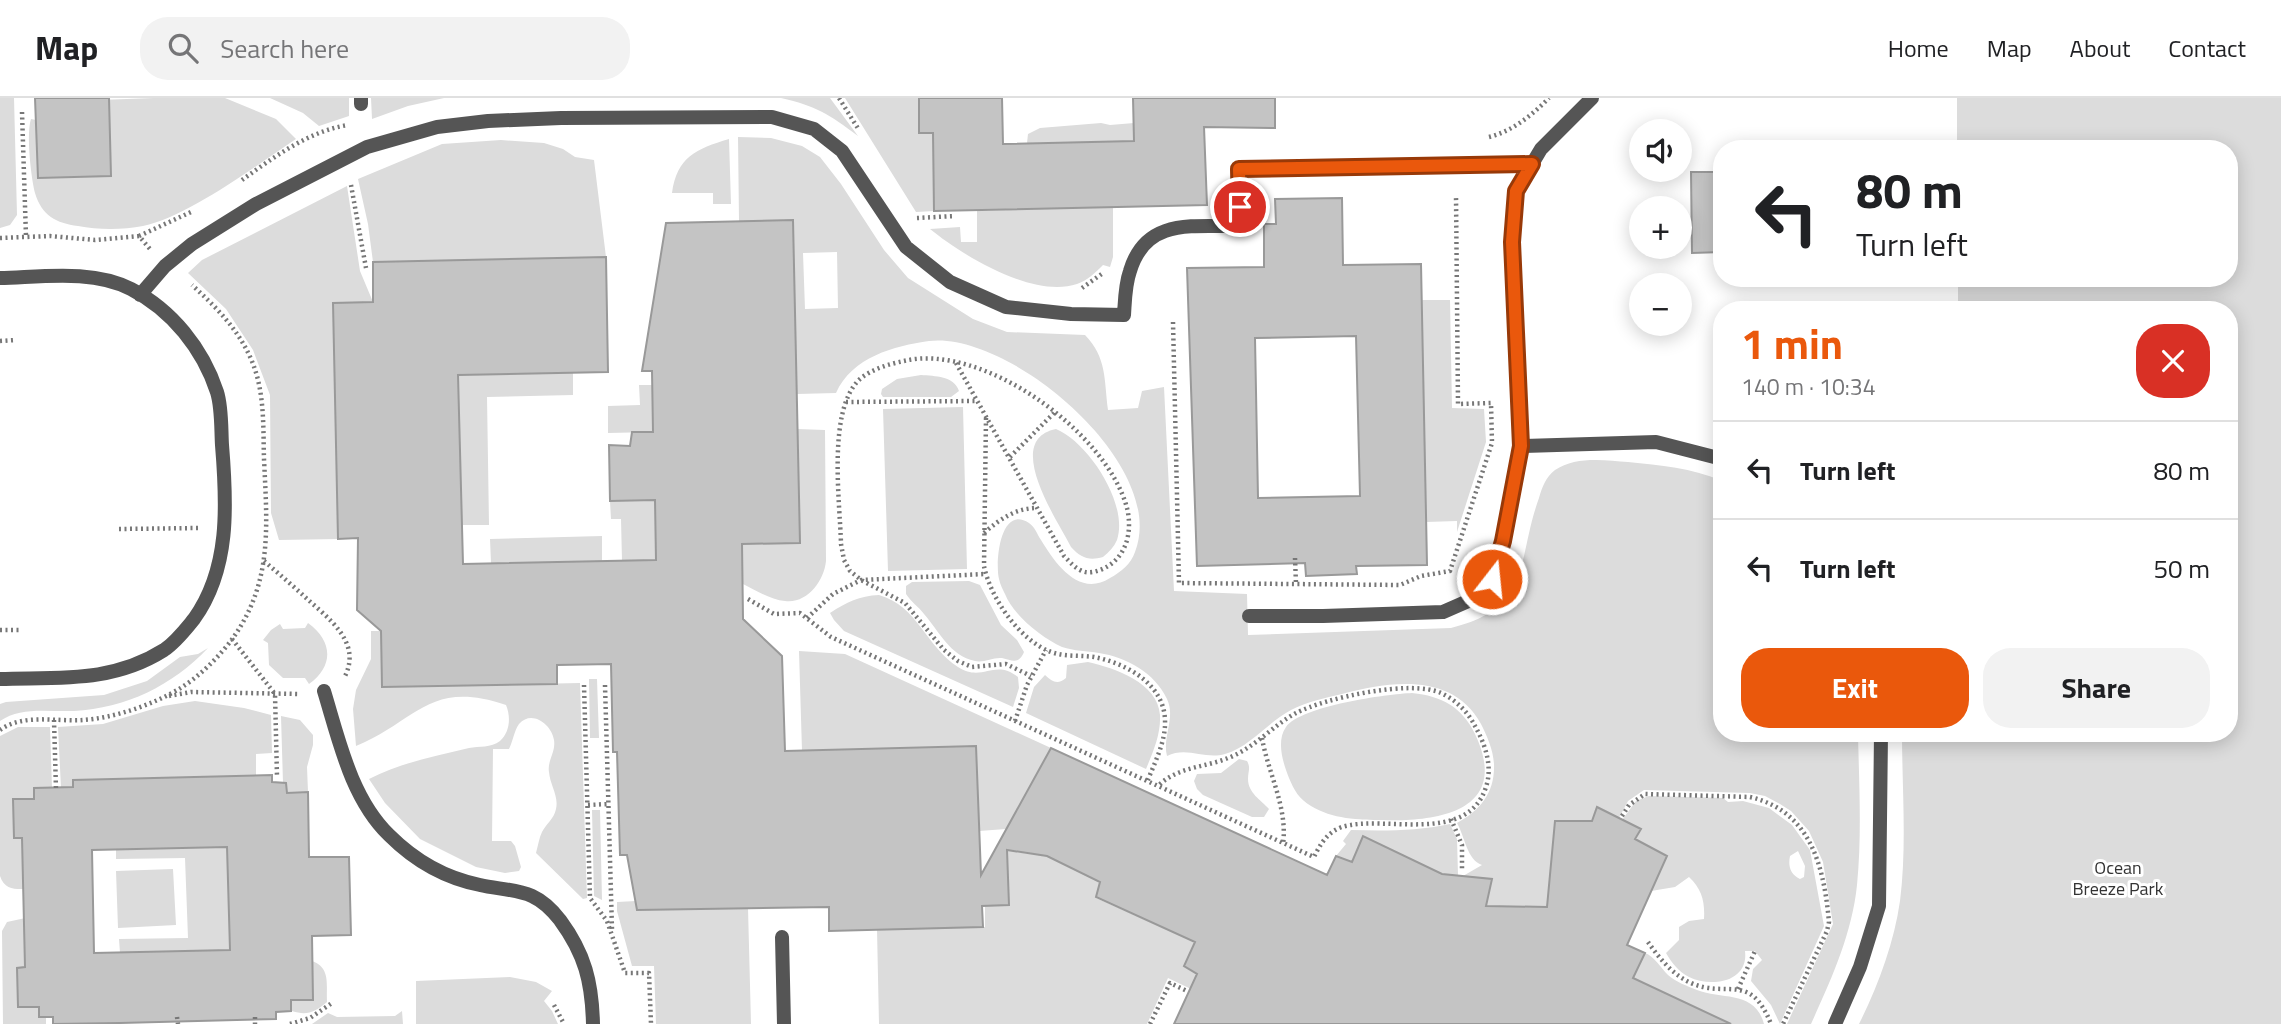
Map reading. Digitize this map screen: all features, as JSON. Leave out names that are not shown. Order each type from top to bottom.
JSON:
[{"type":"lane","points":[[1249,616],[1443,612],[1475,598],[1492,579],[1503,541],[1521,446],[1512,242],[1516,191],[1541,149],[1591,98]]},
{"type":"lane","points":[[140,295],[165,266],[192,244],[256,204],[367,147],[437,127],[488,121],[772,117],[814,130],[842,151],[906,247],[950,282],[1006,307],[1071,314],[1124,315],[1129,274],[1136,253],[1155,233],[1181,227],[1240,226],[1239,169],[1532,164]]},
{"type":"lane","points":[[0,278],[76,276],[103,280],[130,288],[175,321],[201,355],[218,395],[225,528],[213,585],[184,632],[167,648],[135,666],[95,676],[0,679]]},
{"type":"lane","points":[[1521,446],[1656,442],[1713,457]]},
{"type":"lane","points":[[324,691],[341,746],[360,793],[370,812],[388,835],[434,870],[458,881],[534,897],[552,911],[573,939],[586,967],[593,1024]]},
{"type":"lane","points":[[1835,1024],[1860,967],[1879,906],[1881,742]]},
{"type":"lane","points":[[782,937],[784,1024]]},
{"type":"path","points":[[839,98],[863,137]]},
{"type":"path","points":[[1478,140],[1499,135],[1520,123],[1549,98]]},
{"type":"path","points":[[22,112],[26,237]]},
{"type":"path","points":[[351,185],[366,268]]},
{"type":"path","points":[[1173,322],[1179,583],[1400,585],[1422,576],[1450,571],[1492,443],[1491,403],[1458,404],[1456,196]]},
{"type":"path","points":[[922,226],[914,218],[955,216]]},
{"type":"path","points":[[0,238],[95,240],[139,236],[152,252]]},
{"type":"path","points":[[1076,289],[1087,286],[1104,272]]},
{"type":"path","points":[[0,341],[15,340]]},
{"type":"path","points":[[956,363],[1064,556],[1080,570],[1090,573],[1104,569],[1115,561],[1125,548],[1129,533],[1127,509],[1105,462],[1086,438],[1055,412],[1021,389],[979,369],[956,363],[936,358],[908,360],[882,366],[861,379],[848,395],[841,416],[839,439],[841,544],[844,560],[861,580],[905,603],[944,650],[958,661],[972,667],[1006,664],[1031,676]]},
{"type":"path","points":[[845,402],[978,401]]},
{"type":"path","points":[[1010,457],[1055,412]]},
{"type":"path","points":[[986,416],[985,574],[996,600],[1020,629],[1046,649],[1062,655],[1094,657],[1108,661],[1139,676],[1152,686],[1159,696],[1165,718],[1164,732],[1147,782]]},
{"type":"path","points":[[984,533],[998,520],[1027,508],[1037,508]]},
{"type":"path","points":[[119,529],[205,528]]},
{"type":"path","points":[[1295,558],[1296,584]]},
{"type":"path","points":[[161,698],[191,692],[275,694],[324,691],[339,684],[349,666],[347,643],[333,622],[264,561]]},
{"type":"path","points":[[807,618],[833,594],[861,580],[985,574]]},
{"type":"path","points":[[748,599],[774,614],[800,613],[831,637],[1283,844],[1314,857],[1322,842],[1342,827],[1408,826],[1451,819],[1468,811],[1479,800],[1486,787],[1489,771],[1482,739],[1465,711],[1440,692],[1411,688],[1352,696],[1300,712],[1284,720],[1232,757],[1172,775],[1158,786]]},
{"type":"path","points":[[0,630],[22,630]]},
{"type":"path","points":[[232,639],[275,694],[277,777]]},
{"type":"path","points":[[1015,721],[1031,676],[1046,649]]},
{"type":"path","points":[[584,685],[590,898],[600,909],[612,932],[625,973],[649,972],[651,1024]]},
{"type":"path","points":[[605,685],[612,932]]},
{"type":"path","points":[[54,720],[56,789]]},
{"type":"path","points":[[1262,738],[1284,819],[1283,844]]},
{"type":"path","points":[[1622,816],[1629,805],[1645,794],[1749,797],[1784,811],[1801,829],[1815,852],[1829,922],[1783,1024]]},
{"type":"path","points":[[588,805],[608,804]]},
{"type":"path","points":[[1451,819],[1462,845],[1462,871]]},
{"type":"path","points":[[1648,942],[1666,965],[1692,984],[1738,989],[1755,998],[1767,1013],[1771,1024]]},
{"type":"path","points":[[1738,989],[1755,951]]},
{"type":"path","points":[[1150,1024],[1170,983],[1187,992]]},
{"type":"path","points":[[290,1024],[310,1018],[332,1003]]},
{"type":"path","points":[[554,1005],[564,1024]]},
{"type":"path","points":[[177,1017],[178,1024]]},
{"type":"path","points":[[255,1017],[255,1024]]},
{"type":"green space","points":[[0,98],[14,98],[17,215],[10,225],[0,228]]},
{"type":"green space","points":[[225,98],[276,119],[296,139],[222,189],[161,221],[127,228],[94,228],[63,223],[46,213],[38,201],[32,177],[29,145],[31,119],[36,120],[38,178],[111,175],[109,119],[100,100]]},
{"type":"green space","points":[[270,98],[349,98],[349,116],[319,126],[303,113]]},
{"type":"green space","points":[[371,98],[444,98],[408,106],[372,119]]},
{"type":"green space","points":[[781,98],[830,98],[858,136],[822,112]]},
{"type":"green space","points":[[845,98],[919,98],[919,133],[941,133],[933,147],[934,211],[916,212]]},
{"type":"green space","name":"Ocean Breeze Park","points":[[1957,98],[2281,98],[2281,1024],[1859,1024],[1884,964],[1900,901],[1904,838],[1902,742],[2238,742],[2238,301],[1958,301],[1958,287],[2238,287],[2238,140],[1957,140]]},
{"type":"green space","points":[[1134,123],[1134,141],[1027,143],[1028,134],[1040,128]]},
{"type":"green space","points":[[738,137],[771,138],[802,146],[820,157],[884,250],[908,278],[973,319],[1007,332],[1085,335],[1101,361],[1108,410],[1138,408],[1142,391],[1164,387],[1174,591],[1247,594],[1248,635],[1451,628],[1477,619],[1496,608],[1509,595],[1523,562],[1543,486],[1555,470],[1563,466],[1600,460],[1652,464],[1713,478],[1713,742],[1858,742],[1859,847],[1851,921],[1840,956],[1811,1024],[1787,1024],[1833,924],[1823,862],[1809,831],[1791,811],[1765,796],[1750,793],[1644,790],[1628,801],[1619,818],[1598,807],[1592,821],[1556,821],[1547,907],[1486,906],[1492,879],[1463,876],[1482,865],[1470,853],[1457,823],[1480,806],[1489,792],[1494,774],[1493,758],[1481,724],[1469,707],[1437,688],[1400,684],[1361,689],[1316,700],[1283,715],[1243,745],[1225,754],[1182,752],[1167,756],[1169,706],[1155,681],[1139,668],[1119,658],[1062,647],[1046,638],[1014,610],[999,579],[998,561],[1002,538],[1012,521],[1019,519],[1031,525],[1061,567],[1078,581],[1099,583],[1114,576],[1128,564],[1135,552],[1139,518],[1129,481],[1106,444],[1075,410],[1039,380],[1000,358],[963,344],[929,341],[888,350],[852,370],[836,393],[797,394],[793,221],[739,221]],"holes":[[[837,252],[838,308],[805,309],[803,253]]]},
{"type":"green space","points":[[729,139],[731,204],[713,204],[713,193],[672,193],[678,171],[690,156]]},
{"type":"green space","points":[[501,140],[544,143],[563,149],[575,157],[594,160],[606,257],[373,262],[358,179],[442,144]]},
{"type":"green space","points":[[347,186],[360,271],[373,302],[333,303],[338,539],[279,540],[271,513],[270,395],[253,350],[226,309],[188,273],[202,260]]},
{"type":"green space","points":[[1113,207],[1113,257],[1110,267],[1103,265],[1081,283],[1059,287],[1020,280],[999,272],[960,251],[930,229],[960,227],[961,242],[977,242],[977,211]]},
{"type":"green space","points":[[1421,300],[1450,300],[1452,408],[1484,409],[1486,442],[1457,532],[1457,521],[1426,522]]},
{"type":"green space","points":[[573,372],[573,395],[487,397],[489,525],[462,525],[458,375]]},
{"type":"green space","points":[[921,375],[953,382],[959,391],[951,397],[883,397],[881,394],[882,389],[897,379]]},
{"type":"green space","points":[[639,385],[652,385],[653,432],[608,433],[608,406],[640,405]]},
{"type":"green space","points":[[963,407],[967,569],[888,571],[883,409]]},
{"type":"green space","points":[[797,429],[825,430],[826,561],[822,576],[813,590],[800,599],[785,601],[769,597],[743,584],[742,544],[800,543]]},
{"type":"green space","points":[[1056,429],[1068,436],[1093,460],[1111,492],[1119,525],[1116,543],[1103,557],[1086,558],[1071,547],[1038,482],[1034,448],[1041,436]]},
{"type":"green space","points":[[655,500],[656,560],[622,561],[621,519],[611,519],[610,501]]},
{"type":"green space","points":[[602,536],[602,561],[491,563],[490,539]]},
{"type":"green space","points":[[969,581],[980,585],[1001,625],[1017,640],[1024,652],[1018,660],[999,658],[978,661],[959,654],[906,594],[906,586],[912,582]]},
{"type":"green space","points":[[879,595],[892,600],[913,617],[947,659],[958,667],[975,673],[1002,670],[1018,677],[1019,688],[1013,707],[844,631],[830,613],[853,600]]},
{"type":"green space","points":[[308,623],[322,638],[327,653],[323,669],[309,684],[305,678],[283,678],[269,665],[268,643],[263,640],[280,624],[283,629],[305,628]]},
{"type":"green space","points":[[371,631],[381,631],[383,687],[580,683],[587,898],[583,899],[536,853],[541,834],[554,816],[557,804],[549,768],[554,740],[550,729],[541,721],[530,718],[524,720],[517,727],[509,749],[493,749],[492,841],[511,841],[521,867],[519,871],[505,873],[476,867],[420,839],[385,803],[369,779],[418,760],[496,743],[506,733],[509,714],[506,705],[480,698],[441,700],[425,706],[356,746],[353,709],[356,690],[371,659]]},
{"type":"green space","points":[[208,648],[163,684],[130,700],[93,709],[17,713],[0,721],[0,704],[104,695],[147,681],[180,657],[198,654]]},
{"type":"green space","points":[[799,651],[845,654],[1051,748],[1006,829],[979,831],[975,746],[802,751]]},
{"type":"green space","points":[[1088,662],[1122,673],[1152,694],[1160,715],[1159,729],[1146,769],[1026,713],[1034,687],[1045,675],[1058,682],[1066,678],[1067,665]]},
{"type":"green space","points":[[589,679],[597,679],[599,738],[590,738]]},
{"type":"green space","points":[[1412,693],[1450,704],[1470,725],[1484,760],[1484,780],[1477,795],[1464,806],[1447,814],[1405,820],[1346,818],[1319,810],[1300,797],[1283,759],[1281,739],[1286,727],[1308,713],[1326,707]]},
{"type":"green space","points":[[195,701],[271,715],[272,753],[256,754],[256,783],[61,788],[58,727],[103,724],[163,706]]},
{"type":"green space","points":[[281,716],[300,720],[313,735],[307,767],[308,792],[287,793],[286,783],[283,783]]},
{"type":"green space","points":[[18,727],[50,727],[52,788],[34,788],[34,799],[13,799],[14,838],[35,837],[29,889],[8,887],[0,876],[0,736]]},
{"type":"green space","points":[[1239,759],[1247,761],[1250,788],[1269,809],[1264,817],[1252,817],[1203,795],[1197,789],[1194,781],[1197,774],[1221,773]]},
{"type":"green space","points":[[1649,796],[1723,798],[1728,802],[1743,801],[1769,808],[1792,825],[1810,850],[1824,926],[1780,1024],[1771,1005],[1751,981],[1753,969],[1762,960],[1755,951],[1745,951],[1745,961],[1735,976],[1717,982],[1689,977],[1668,957],[1666,953],[1679,940],[1679,927],[1689,921],[1704,919],[1703,901],[1700,891],[1689,877],[1675,887],[1651,891],[1667,856],[1635,839],[1641,829],[1622,820],[1636,801]],"holes":[[[1798,851],[1805,866],[1804,877],[1800,879],[1790,869],[1790,856]]]},
{"type":"green space","points":[[592,810],[600,810],[602,900],[594,896]]},
{"type":"green space","points":[[1450,824],[1457,839],[1458,875],[1442,874],[1364,837],[1352,862],[1336,856],[1346,844],[1343,841],[1351,830],[1401,830]]},
{"type":"green space","points":[[1007,846],[1014,846],[1016,852],[1047,856],[1100,882],[1096,898],[1195,942],[1184,966],[1198,974],[1191,989],[1168,978],[1147,1024],[879,1024],[877,929],[985,927],[985,906],[1009,905]]},
{"type":"green space","points":[[227,847],[230,950],[120,953],[119,939],[188,938],[185,858],[116,859],[116,850]]},
{"type":"green space","points":[[173,869],[176,925],[118,928],[116,871]]},
{"type":"green space","points":[[617,902],[748,908],[751,1024],[656,1024],[654,966],[632,966],[617,911]]},
{"type":"green space","points":[[30,917],[38,967],[17,968],[18,1006],[39,1007],[39,1017],[46,1017],[46,1024],[3,1024],[2,931],[7,922]]},
{"type":"green space","points":[[1645,953],[1682,984],[1707,993],[1745,1001],[1760,1013],[1764,1024],[1726,1024],[1727,1022],[1633,978]]},
{"type":"green space","points":[[312,961],[325,972],[327,1002],[311,1012],[292,1011],[291,1000],[313,1000]]},
{"type":"green space","points":[[510,977],[536,982],[552,991],[544,1001],[558,1024],[416,1024],[416,981]]},
{"type":"green space","points":[[402,1011],[403,1024],[312,1024],[328,1013],[337,1017],[395,1016]]},
{"type":"building","points":[[35,98],[109,98],[111,176],[38,178]]},
{"type":"building","points":[[919,98],[1002,98],[1003,144],[1134,141],[1133,98],[1275,98],[1275,128],[1204,127],[1207,205],[934,211],[933,133],[919,133]]},
{"type":"building","points":[[1692,172],[1713,172],[1713,252],[1692,253]]},
{"type":"building","points":[[1342,198],[1343,265],[1421,264],[1427,565],[1356,566],[1357,574],[1306,576],[1305,563],[1197,566],[1187,268],[1264,267],[1264,224],[1276,224],[1275,199]],"holes":[[[1356,336],[1360,496],[1258,498],[1255,338]]]},
{"type":"building","points":[[793,220],[800,543],[742,544],[743,619],[782,656],[785,751],[976,746],[981,875],[1051,748],[1327,875],[1336,856],[1352,862],[1363,836],[1442,874],[1492,879],[1486,906],[1547,907],[1555,821],[1592,821],[1597,807],[1641,829],[1635,839],[1667,856],[1627,945],[1645,953],[1633,978],[1731,1024],[1174,1024],[1197,974],[1184,966],[1195,942],[1096,897],[1100,882],[1047,856],[1007,850],[1009,905],[982,906],[983,927],[829,931],[829,907],[637,910],[627,855],[620,855],[617,752],[613,752],[611,664],[557,665],[557,684],[382,687],[381,631],[357,610],[358,538],[338,539],[333,303],[373,302],[373,262],[606,257],[608,372],[458,375],[463,564],[656,560],[655,500],[610,501],[609,445],[630,446],[632,432],[653,432],[652,371],[642,371],[666,223]]},
{"type":"building","points":[[272,775],[272,782],[286,783],[287,793],[308,792],[309,857],[349,857],[351,935],[312,936],[313,1000],[291,1000],[291,1011],[276,1012],[276,1019],[120,1023],[53,1024],[53,1017],[39,1017],[39,1007],[18,1007],[17,968],[25,967],[22,838],[14,838],[13,799],[34,799],[34,788],[73,787],[73,780]],"holes":[[[227,847],[230,950],[94,953],[92,850]]]},
{"type":"route","points":[[1240,207],[1239,169],[1532,164],[1516,191],[1512,242],[1521,446],[1503,541],[1492,579]]}]
